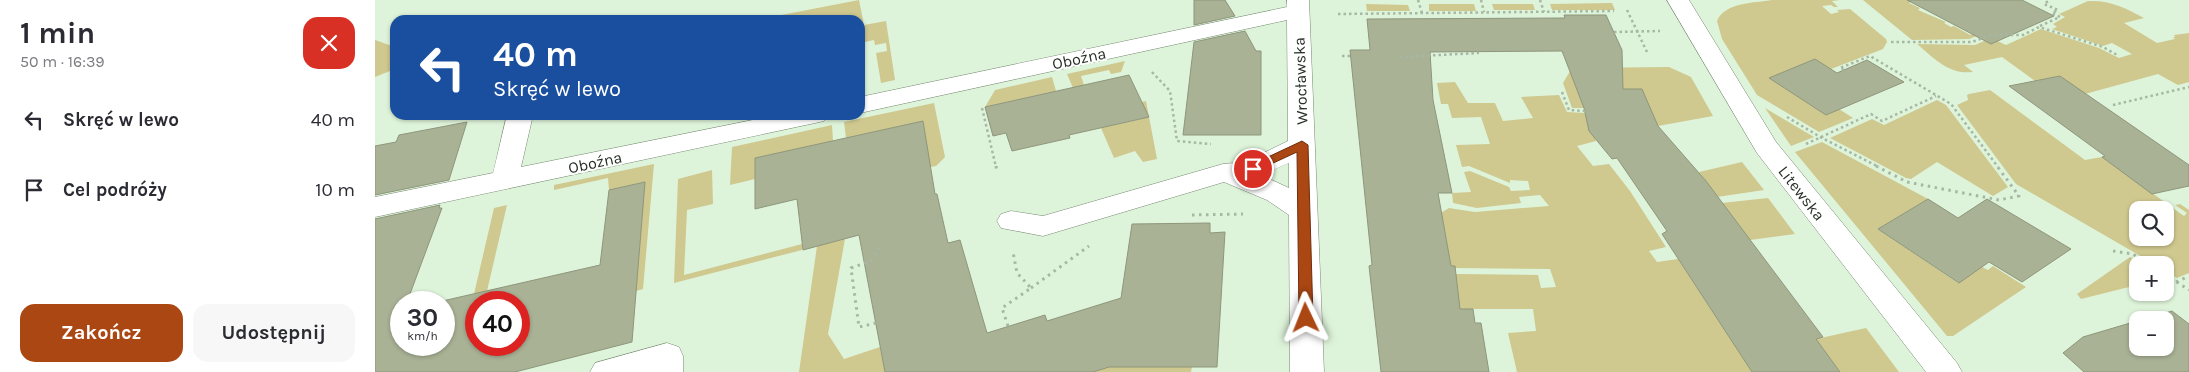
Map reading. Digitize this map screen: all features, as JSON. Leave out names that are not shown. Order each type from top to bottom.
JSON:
[{"type":"street","name":"Litewska","points":[[1678,0],[1766,147],[1945,372]]},
{"type":"street","name":"Oboźna","points":[[865,104],[1298,5]]},
{"type":"street","name":"Wrocławska","points":[[1298,5],[1307,372]]},
{"type":"street","points":[[505,180],[519,120]]},
{"type":"street","name":"Oboźna","points":[[375,207],[791,120]]},
{"type":"street","points":[[1233,174],[1253,169],[1302,145]]},
{"type":"street","points":[[1011,221],[1043,226],[1223,173],[1233,174],[1277,193],[1303,211]]},
{"type":"street","points":[[607,372],[667,356],[666,372]]},
{"type":"path","points":[[1419,0],[1422,13]]},
{"type":"path","points":[[1481,0],[1484,12]]},
{"type":"path","points":[[1540,0],[1544,12]]},
{"type":"path","points":[[1891,42],[1972,42],[1991,35],[2023,34],[2060,17],[2052,13],[2057,10],[2044,4],[2050,0]]},
{"type":"path","points":[[1627,10],[1647,52]]},
{"type":"path","points":[[1338,14],[1614,11]]},
{"type":"path","points":[[2039,27],[2103,48],[2119,56]]},
{"type":"path","points":[[1614,32],[1662,31]]},
{"type":"path","points":[[1400,56],[1479,54]]},
{"type":"path","points":[[1342,56],[1351,56]]},
{"type":"path","points":[[1783,115],[1821,138],[1907,182],[1999,200],[2019,196],[1951,104],[1870,56],[1840,68],[1843,70]]},
{"type":"path","points":[[1152,72],[1171,91],[1177,141],[1216,144]]},
{"type":"path","points":[[2113,105],[2189,87]]},
{"type":"path","points":[[1561,92],[1569,110],[1585,111]]},
{"type":"path","points":[[1821,138],[1871,114],[1882,121],[1936,96]]},
{"type":"path","points":[[985,101],[981,109],[997,172]]},
{"type":"path","points":[[876,323],[859,327],[851,268],[871,261],[882,245]]},
{"type":"path","points":[[2113,251],[2136,256]]},
{"type":"path","points":[[1014,266],[1020,280],[1031,288]]},
{"type":"path","points":[[1009,326],[1002,308],[1058,268]]},
{"type":"path","points":[[2176,282],[2188,277]]},
{"type":"path","points":[[2176,282],[2189,290]]},
{"type":"shaded area","points":[[859,0],[862,15],[782,15]]},
{"type":"shaded area","points":[[1772,0],[1840,0],[1832,1],[1838,7],[1831,5],[1822,6],[1831,14],[1839,12],[1837,10],[1850,9],[1886,39],[1887,42],[1883,49],[1831,69],[1815,59],[1769,78],[1826,115],[1839,109],[1853,118],[1819,132],[1757,95],[1722,39],[1717,21],[1721,15],[1733,7],[1741,4]]},
{"type":"shaded area","points":[[1863,0],[1915,0],[1909,3],[1920,8],[1918,10],[1946,22],[1944,23],[1951,27],[1954,26],[1970,35],[1980,31],[1984,33],[1969,39],[1912,40]]},
{"type":"shaded area","points":[[2088,1],[2117,5],[2144,18],[2124,23],[2157,43],[2175,39],[2174,35],[2189,33],[2189,82],[2178,85],[2158,74],[2085,94],[2060,76],[2035,81],[2002,57],[1964,65],[1973,72],[1957,71],[1943,65],[1917,44],[1975,45],[1991,38],[2006,45],[2041,29],[2099,48],[2119,58],[2132,54],[2112,43],[2103,46],[2052,29],[2057,27],[2053,24],[2065,17],[2059,14]]},
{"type":"shaded area","points":[[1612,3],[1615,10],[1552,10],[1550,4]]},
{"type":"shaded area","points":[[1366,4],[1408,5],[1410,11],[1367,11]]},
{"type":"shaded area","points":[[1429,4],[1474,4],[1476,11],[1429,11]]},
{"type":"shaded area","points":[[1492,4],[1533,4],[1535,10],[1494,10]]},
{"type":"shaded area","points":[[886,21],[895,80],[881,83],[876,53],[887,51],[886,43],[875,45],[874,40],[865,42],[865,25]]},
{"type":"shaded area","points":[[375,40],[390,45],[390,71],[375,77]]},
{"type":"shaded area","points":[[1125,61],[1121,72],[1111,74],[1109,70],[1081,76],[1084,85],[1073,88],[1067,74]]},
{"type":"shaded area","points":[[1669,67],[1691,77],[1713,116],[1658,126],[1641,89],[1577,90],[1584,108],[1572,108],[1563,83],[1572,68]]},
{"type":"shaded area","points":[[1052,77],[1056,91],[985,107],[995,90]]},
{"type":"shaded area","points":[[1455,82],[1468,103],[1495,103],[1503,121],[1533,118],[1521,97],[1559,95],[1567,112],[1585,113],[1596,141],[1577,146],[1593,166],[1609,164],[1630,191],[1666,247],[1649,251],[1657,262],[1678,259],[1752,372],[1517,372],[1508,333],[1536,331],[1533,309],[1458,309],[1456,274],[1538,275],[1541,288],[1556,287],[1550,269],[1455,268],[1451,266],[1439,214],[1449,208],[1475,212],[1549,206],[1540,195],[1519,197],[1521,203],[1477,208],[1453,203],[1452,193],[1471,192],[1464,172],[1470,171],[1509,187],[1511,191],[1530,190],[1528,181],[1510,180],[1510,183],[1469,166],[1462,167],[1456,145],[1490,144],[1481,117],[1452,118],[1448,104],[1441,104],[1437,83]]},
{"type":"shaded area","points":[[1990,90],[2085,160],[2102,157],[2163,201],[2129,201],[2129,246],[2174,246],[2174,209],[2184,216],[2187,213],[2175,205],[2180,204],[2189,210],[2189,273],[2177,278],[2174,276],[2174,256],[2140,256],[2016,184],[1957,105],[1968,100],[1967,95]]},
{"type":"shaded area","points":[[1937,100],[1946,105],[2008,187],[1993,196],[1937,162],[1911,179],[1906,178],[1830,138],[1872,119],[1884,125]]},
{"type":"shaded area","points":[[1146,101],[1157,159],[1143,162],[1135,151],[1114,158],[1101,128],[1141,119],[1142,102]]},
{"type":"shaded area","points":[[934,103],[945,157],[936,166],[930,167],[923,121],[846,138],[844,122],[865,120],[865,118]]},
{"type":"shaded area","points":[[1765,108],[1814,137],[1791,146]]},
{"type":"shaded area","points":[[832,125],[833,141],[755,158],[755,179],[730,185],[732,147]]},
{"type":"shaded area","points":[[1822,142],[1928,199],[1878,229],[1958,283],[1982,267],[1988,270],[1993,266],[2026,287],[1953,336],[1947,336],[1795,152]]},
{"type":"shaded area","points":[[1742,162],[1764,190],[1717,197],[1699,172]]},
{"type":"shaded area","points":[[654,164],[643,289],[636,291],[644,182],[609,190],[608,178],[554,190],[554,185]]},
{"type":"shaded area","points":[[712,170],[713,204],[687,210],[684,275],[802,244],[802,250],[674,283],[678,179]]},
{"type":"shaded area","points":[[1768,198],[1795,234],[1750,240],[1722,203]]},
{"type":"shaded area","points":[[507,205],[487,291],[475,291],[494,208]]},
{"type":"shaded area","points":[[845,239],[828,334],[844,359],[880,347],[885,372],[799,372],[817,246]]},
{"type":"shaded area","points":[[2129,258],[2129,287],[2081,299],[2077,294]]},
{"type":"shaded area","points":[[1866,328],[1899,372],[1840,372],[1816,339]]},
{"type":"shaded area","points":[[1122,362],[1192,367],[1191,372],[1093,372]]},
{"type":"building","points":[[1194,0],[1225,0],[1235,16],[1194,25]]},
{"type":"building","points":[[1907,0],[2022,0],[2054,16],[1991,44]]},
{"type":"building","points":[[1564,15],[1606,15],[1622,50],[1623,89],[1642,89],[1658,126],[1706,181],[1823,337],[1816,339],[1840,372],[1752,372],[1662,234],[1667,231],[1617,158],[1612,159],[1589,131],[1584,108],[1562,51],[1430,52],[1433,100],[1452,193],[1438,193],[1451,266],[1455,266],[1460,309],[1473,309],[1475,323],[1481,323],[1489,372],[1381,372],[1369,266],[1372,265],[1350,50],[1370,50],[1367,19],[1565,18]]},
{"type":"building","points":[[1245,31],[1256,51],[1261,51],[1261,135],[1183,135],[1194,42]]},
{"type":"building","points":[[1815,59],[1837,73],[1867,60],[1904,82],[1826,115],[1769,78]]},
{"type":"building","points":[[1129,75],[1149,117],[1069,135],[1070,138],[1012,151],[1006,133],[993,136],[985,107]]},
{"type":"building","points":[[2060,76],[2189,165],[2189,186],[2152,194],[2102,157],[2105,156],[2009,86]]},
{"type":"building","points":[[923,121],[935,194],[937,194],[948,243],[960,240],[987,333],[1045,315],[1047,321],[1121,298],[1132,224],[1210,223],[1210,233],[1225,232],[1217,367],[1109,367],[1093,372],[885,372],[859,235],[803,250],[797,199],[755,209],[755,158]]},
{"type":"building","points":[[467,122],[449,180],[375,195],[375,146],[396,142],[399,135]]},
{"type":"building","points":[[645,182],[632,342],[515,372],[375,372],[375,219],[440,205],[439,208],[442,208],[411,291],[390,291],[390,356],[455,356],[455,298],[465,296],[465,356],[530,356],[530,291],[486,291],[600,265],[609,190]]},
{"type":"building","points":[[1928,199],[1958,218],[1987,199],[2071,249],[2022,282],[1989,262],[1959,283],[1878,229]]},
{"type":"building","points":[[2174,313],[2189,324],[2189,372],[2084,372],[2063,353],[2083,337],[2129,323],[2129,356],[2174,356]]},
{"type":"route","points":[[1253,169],[1302,145],[1306,318]]}]
